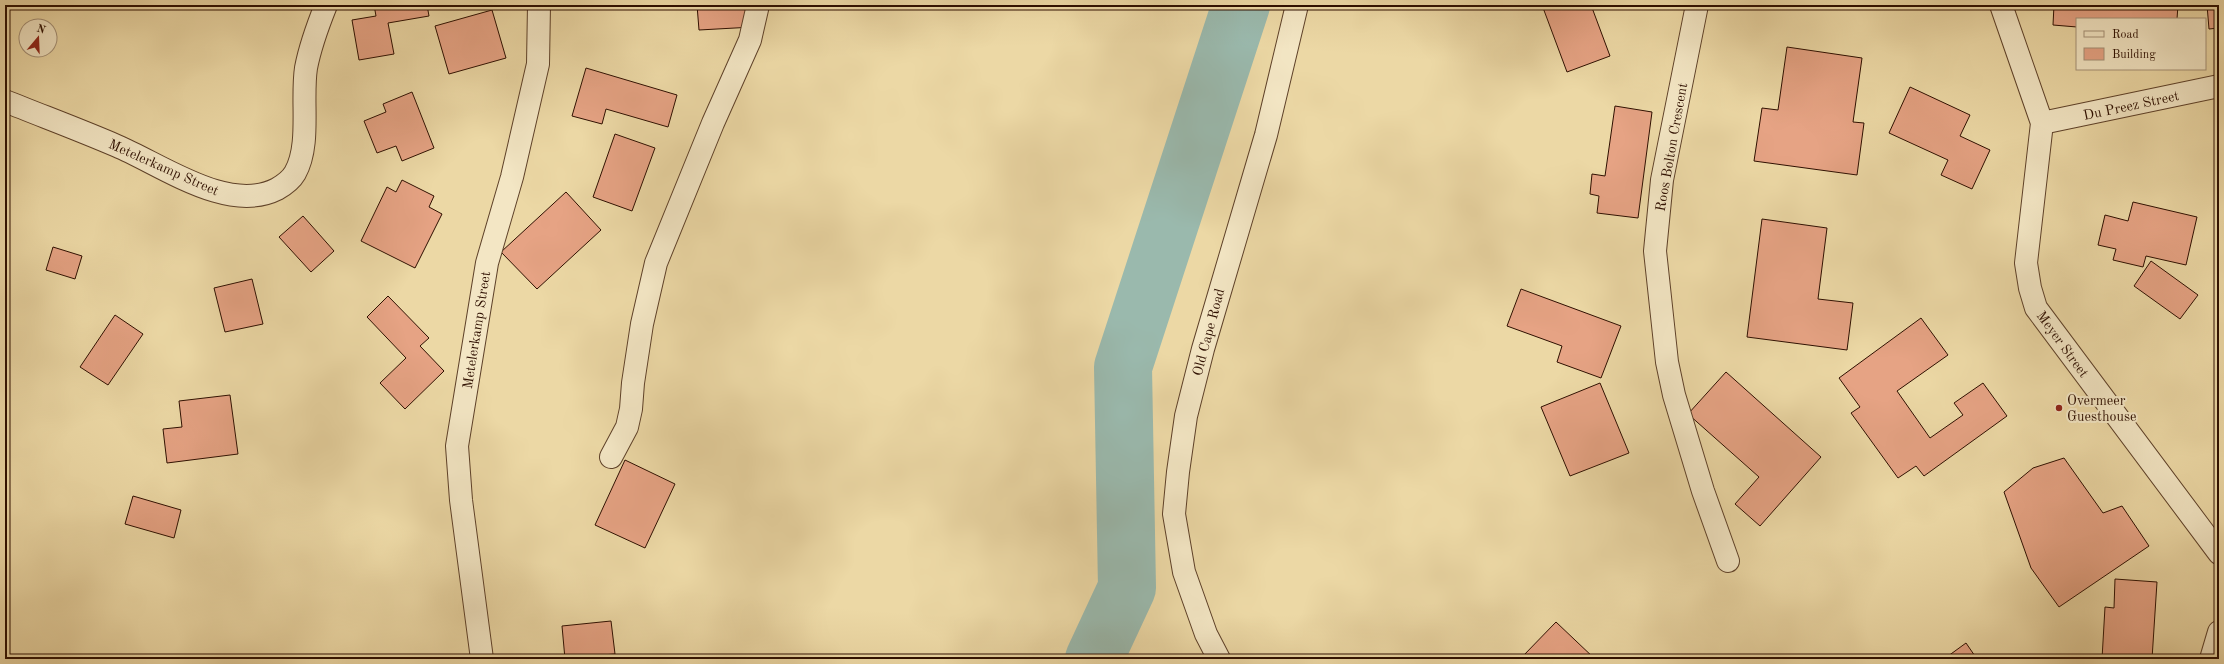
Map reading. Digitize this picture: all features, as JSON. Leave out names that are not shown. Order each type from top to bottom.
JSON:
[{"type":"street","name":"Metelerkamp Street","points":[[5,101],[119,147],[146,162],[221,193],[247,197],[271,192],[285,185],[295,173],[301,155],[306,69],[326,5]]},
{"type":"street","name":"Metelerkamp Street","points":[[482,659],[460,500],[457,446],[487,263],[512,177],[538,64],[539,5]]},
{"type":"street","points":[[611,457],[627,427],[631,409],[633,383],[642,324],[656,263],[713,123],[750,40],[758,5]]},
{"type":"street","name":"Old Cape Road","points":[[1219,659],[1206,634],[1184,572],[1174,514],[1178,472],[1186,416],[1202,348],[1266,135],[1297,5]]},
{"type":"street","name":"Roos Bolton Crescent","points":[[1697,5],[1662,180],[1655,250],[1667,362],[1674,395],[1703,491],[1728,561]]},
{"type":"street","name":"Meyer Street","points":[[2001,5],[2042,123],[2026,263],[2030,288],[2036,308],[2219,553]]},
{"type":"street","name":"Du Preez Street","points":[[2042,123],[2219,86]]},
{"type":"street","points":[[2211,659],[2219,632]]},
{"type":"building","points":[[374,5],[427,5],[429,16],[388,23],[394,54],[359,60],[352,20],[376,16]]},
{"type":"building","points":[[697,5],[752,5],[753,27],[699,30]]},
{"type":"building","points":[[1542,5],[1591,5],[1610,56],[1567,72]]},
{"type":"building","points":[[2054,5],[2178,5],[2177,18],[2076,18],[2076,27],[2053,25]]},
{"type":"building","points":[[2207,5],[2219,5],[2219,28],[2209,29]]},
{"type":"building","points":[[492,10],[506,58],[449,74],[435,26]]},
{"type":"building","points":[[1787,47],[1862,58],[1853,122],[1864,123],[1857,175],[1754,161],[1762,108],[1778,110]]},
{"type":"building","points":[[586,68],[677,95],[668,127],[606,109],[602,124],[572,116]]},
{"type":"building","points":[[1910,87],[1970,115],[1960,136],[1990,150],[1972,189],[1941,175],[1948,160],[1889,133]]},
{"type":"building","points":[[412,92],[434,148],[402,161],[396,146],[377,153],[364,121],[386,112],[383,104]]},
{"type":"building","points":[[1615,106],[1652,112],[1638,218],[1597,213],[1599,196],[1590,194],[1592,174],[1605,176]]},
{"type":"building","points":[[615,134],[655,148],[632,211],[593,197]]},
{"type":"building","points":[[402,180],[434,196],[429,207],[442,214],[415,268],[361,241],[387,187],[396,192]]},
{"type":"building","points":[[566,192],[601,230],[537,289],[501,252]]},
{"type":"building","points":[[2133,202],[2197,217],[2186,265],[2146,256],[2143,267],[2113,260],[2116,249],[2098,245],[2105,215],[2128,221]]},
{"type":"building","points":[[303,216],[334,251],[311,272],[279,237]]},
{"type":"building","points":[[1762,219],[1827,228],[1818,299],[1853,303],[1847,350],[1747,337]]},
{"type":"building","points":[[53,247],[82,256],[75,279],[46,270]]},
{"type":"building","points":[[2151,261],[2198,295],[2180,319],[2134,286]]},
{"type":"building","points":[[252,279],[263,324],[225,332],[214,288]]},
{"type":"building","points":[[1521,289],[1621,326],[1601,378],[1557,362],[1562,346],[1507,326]]},
{"type":"building","points":[[388,296],[429,338],[420,346],[444,371],[405,409],[380,383],[406,358],[367,317]]},
{"type":"building","points":[[115,315],[143,334],[108,385],[80,367]]},
{"type":"building","points":[[1921,318],[1948,355],[1897,391],[1930,438],[1963,415],[1954,403],[1983,383],[2007,416],[1924,476],[1916,466],[1898,478],[1851,413],[1860,407],[1839,378]]},
{"type":"building","points":[[1726,372],[1821,457],[1760,526],[1735,504],[1759,477],[1688,414]]},
{"type":"building","points":[[1600,383],[1629,453],[1570,476],[1541,407]]},
{"type":"building","points":[[230,395],[238,454],[167,463],[163,429],[182,427],[179,401]]},
{"type":"building","points":[[2064,458],[2103,513],[2122,506],[2149,546],[2059,607],[2031,568],[2004,492],[2033,468]]},
{"type":"building","points":[[625,460],[675,484],[645,548],[595,525]]},
{"type":"building","points":[[133,496],[181,510],[174,538],[125,524]]},
{"type":"building","points":[[5,561],[8,561],[5,583]]},
{"type":"building","points":[[2115,579],[2157,582],[2152,659],[2102,659],[2105,607],[2114,608]]},
{"type":"building","points":[[611,621],[615,654],[588,656],[588,659],[565,659],[562,626]]},
{"type":"building","points":[[1556,622],[1595,659],[1526,659],[1523,656]]},
{"type":"building","points":[[1966,643],[1977,659],[1944,659]]},
{"type":"waterway","points":[[1094,659],[1127,588],[1123,367],[1241,5]]},
{"type":"place","name":"Overmeer Guesthouse","points":[[2059,408]]}]
